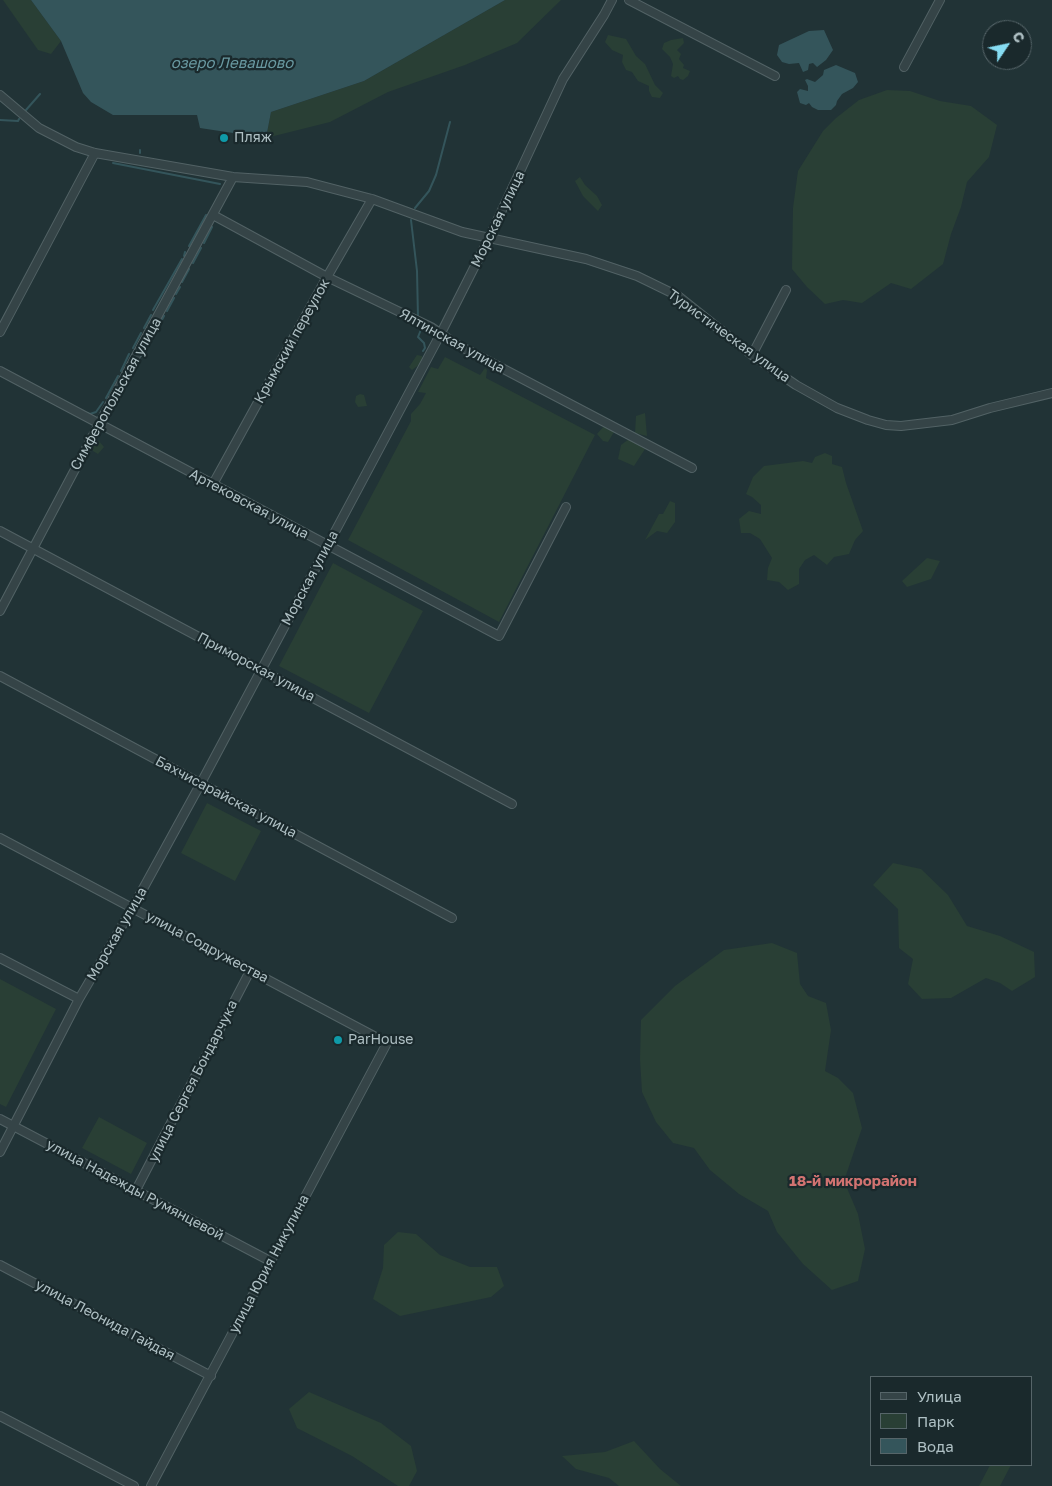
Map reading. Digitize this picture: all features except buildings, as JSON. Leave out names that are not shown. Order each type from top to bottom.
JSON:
[{"type":"street","name":"Морская улица","points":[[0,1152],[79,999],[133,907],[201,783],[441,333],[489,238],[563,79],[604,16],[612,0]]},
{"type":"street","points":[[629,0],[775,76]]},
{"type":"street","points":[[904,67],[938,1]]},
{"type":"street","name":"Туристическая улица","points":[[0,95],[39,128],[76,147],[96,153],[233,177],[307,182],[372,199],[462,232],[586,259],[637,276],[662,287],[684,301],[752,355],[796,385],[837,408],[868,420],[901,426],[952,420],[990,408],[1052,394]]},
{"type":"street","points":[[0,332],[96,153]]},
{"type":"street","name":"Симферопольская улица","points":[[0,611],[32,548],[233,177]]},
{"type":"street","name":"Крымский переулок","points":[[213,484],[372,199]]},
{"type":"street","name":"Ялтинская улица","points":[[213,214],[327,277],[441,333],[456,344],[692,468]]},
{"type":"street","points":[[752,355],[786,290]]},
{"type":"street","name":"Артековская улица","points":[[0,371],[499,636],[566,507]]},
{"type":"street","name":"Приморская улица","points":[[0,531],[512,804]]},
{"type":"street","name":"Бахчисарайская улица","points":[[0,676],[452,918]]},
{"type":"street","name":"улица Содружества","points":[[0,838],[387,1043]]},
{"type":"street","points":[[0,958],[79,999]]},
{"type":"street","name":"улица Сергея Бондарчука","points":[[136,1190],[250,971]]},
{"type":"street","name":"улица Юрия Никулина","points":[[151,1486],[387,1043]]},
{"type":"street","name":"улица Надежды Румянцевой","points":[[0,1119],[270,1261]]},
{"type":"street","name":"улица Леонида Гайдая","points":[[0,1265],[210,1376]]},
{"type":"street","points":[[0,1416],[134,1486]]},
{"type":"green space","points":[[3,0],[31,0],[61,41],[51,54],[38,50]]},
{"type":"green space","points":[[505,0],[561,0],[517,43],[465,65],[388,92],[330,122],[266,138],[271,112],[364,81]]},
{"type":"green space","points":[[608,35],[626,39],[636,56],[645,64],[655,85],[663,93],[660,98],[652,97],[649,86],[638,81],[632,72],[626,70],[622,62],[623,55],[612,50],[605,42]]},
{"type":"green space","points":[[683,38],[684,43],[677,50],[681,54],[679,59],[684,65],[683,68],[690,71],[683,80],[678,76],[674,78],[671,76],[673,64],[670,57],[662,49],[664,43]]},
{"type":"green space","points":[[887,90],[910,91],[940,101],[971,106],[997,125],[989,157],[967,182],[943,264],[911,289],[891,283],[862,303],[843,300],[825,304],[792,269],[793,208],[798,171],[823,131],[836,118],[859,100]]},
{"type":"green space","points":[[580,177],[585,185],[597,196],[602,205],[598,211],[583,196],[575,181]]},
{"type":"green space","points":[[417,355],[422,356],[422,359],[420,364],[412,370],[409,367]]},
{"type":"green space","points":[[445,357],[480,375],[485,368],[487,370],[486,378],[595,435],[499,622],[348,540],[411,421],[411,414],[420,404],[426,393],[418,392],[431,367],[438,369]]},
{"type":"green space","points":[[364,395],[367,406],[358,407],[355,402],[356,396]]},
{"type":"green space","points":[[645,413],[647,436],[635,433],[636,416]]},
{"type":"green space","points":[[604,426],[614,432],[608,442],[603,441],[597,434]]},
{"type":"green space","points":[[629,439],[645,449],[634,466],[618,459],[621,445]]},
{"type":"green space","points":[[96,440],[104,447],[98,454],[93,451],[92,446]]},
{"type":"green space","points":[[825,453],[832,456],[832,464],[842,467],[863,531],[855,540],[849,554],[834,557],[827,565],[814,555],[805,560],[799,569],[799,584],[788,590],[779,582],[767,580],[768,568],[772,558],[760,539],[750,533],[741,533],[739,519],[749,511],[761,514],[761,505],[746,494],[753,477],[764,466],[803,461],[812,463],[815,457]]},
{"type":"green space","points":[[670,501],[675,503],[675,522],[667,533],[657,531],[645,540],[659,514],[663,514]]},
{"type":"green space","points":[[927,558],[940,561],[931,579],[907,587],[902,581]]},
{"type":"green space","points":[[333,563],[423,611],[369,713],[279,666]]},
{"type":"green space","points":[[207,803],[261,831],[235,881],[181,853]]},
{"type":"green space","points":[[893,863],[921,869],[948,895],[967,926],[1000,936],[1034,952],[1035,977],[1012,991],[1000,983],[986,978],[951,998],[922,999],[908,984],[913,959],[899,948],[898,909],[873,885]]},
{"type":"green space","points":[[772,943],[797,953],[800,984],[808,996],[826,1003],[831,1030],[825,1071],[838,1078],[853,1093],[862,1128],[844,1181],[858,1214],[865,1249],[858,1281],[832,1290],[803,1264],[777,1232],[768,1211],[739,1194],[710,1170],[694,1148],[673,1143],[656,1122],[642,1092],[640,1059],[641,1020],[675,986],[724,950]]},
{"type":"green space","points":[[0,979],[56,1009],[6,1107],[0,1104]]},
{"type":"green space","points":[[99,1117],[147,1143],[131,1174],[82,1148]]},
{"type":"green space","points":[[398,1232],[416,1234],[440,1255],[470,1267],[497,1267],[504,1286],[491,1297],[400,1316],[373,1299],[383,1268],[384,1245]]},
{"type":"green space","points":[[309,1392],[381,1423],[411,1446],[417,1471],[409,1486],[398,1486],[352,1456],[297,1428],[289,1409]]},
{"type":"green space","points":[[634,1441],[660,1469],[681,1486],[619,1486],[609,1478],[576,1469],[562,1456],[605,1452]]},
{"type":"green space","points":[[989,1466],[1010,1466],[1000,1486],[979,1486]]},
{"type":"water","name":"озеро Левашово","points":[[31,0],[505,0],[364,81],[271,112],[266,138],[200,128],[197,115],[113,115],[91,102],[83,93],[61,41]]},
{"type":"water","points":[[824,30],[833,50],[826,60],[817,67],[813,63],[809,64],[808,70],[803,72],[799,63],[789,64],[782,62],[777,55],[779,45],[809,31]]},
{"type":"water","points":[[836,65],[855,73],[858,82],[853,88],[842,94],[831,110],[818,110],[809,103],[806,105],[800,103],[797,92],[800,89],[808,91],[805,80],[815,82],[823,75],[824,70]]},
{"type":"waterway","points":[[26,110],[40,94]]},
{"type":"waterway","points":[[0,120],[18,121],[19,119]]},
{"type":"waterway","points":[[415,208],[429,191],[436,175],[450,122]]},
{"type":"waterway","points":[[113,163],[220,184]]},
{"type":"waterway","points":[[189,246],[206,215]]},
{"type":"waterway","points":[[411,220],[417,271],[418,318]]},
{"type":"waterway","points":[[204,243],[212,227]]},
{"type":"waterway","points":[[193,263],[201,248]]},
{"type":"waterway","points":[[184,256],[185,252]]},
{"type":"waterway","points":[[153,310],[182,259]]},
{"type":"waterway","points":[[182,282],[189,269]]},
{"type":"waterway","points":[[176,294],[180,287]]},
{"type":"waterway","points":[[167,311],[174,298]]},
{"type":"waterway","points":[[144,328],[151,315]]},
{"type":"waterway","points":[[142,356],[164,316]]},
{"type":"waterway","points":[[422,327],[418,337],[424,343],[425,348],[423,351]]},
{"type":"waterway","points":[[133,348],[141,333]]},
{"type":"waterway","points":[[121,371],[129,354]]},
{"type":"waterway","points":[[125,387],[138,362]]},
{"type":"waterway","points":[[106,398],[118,376]]},
{"type":"waterway","points":[[87,413],[96,412],[103,402]]},
{"type":"place","name":"Пляж","points":[[224,138]]},
{"type":"place","name":"ParHouse","points":[[338,1040]]},
{"type":"district","name":"18-й микрорайон","points":[[853,1181]]}]
